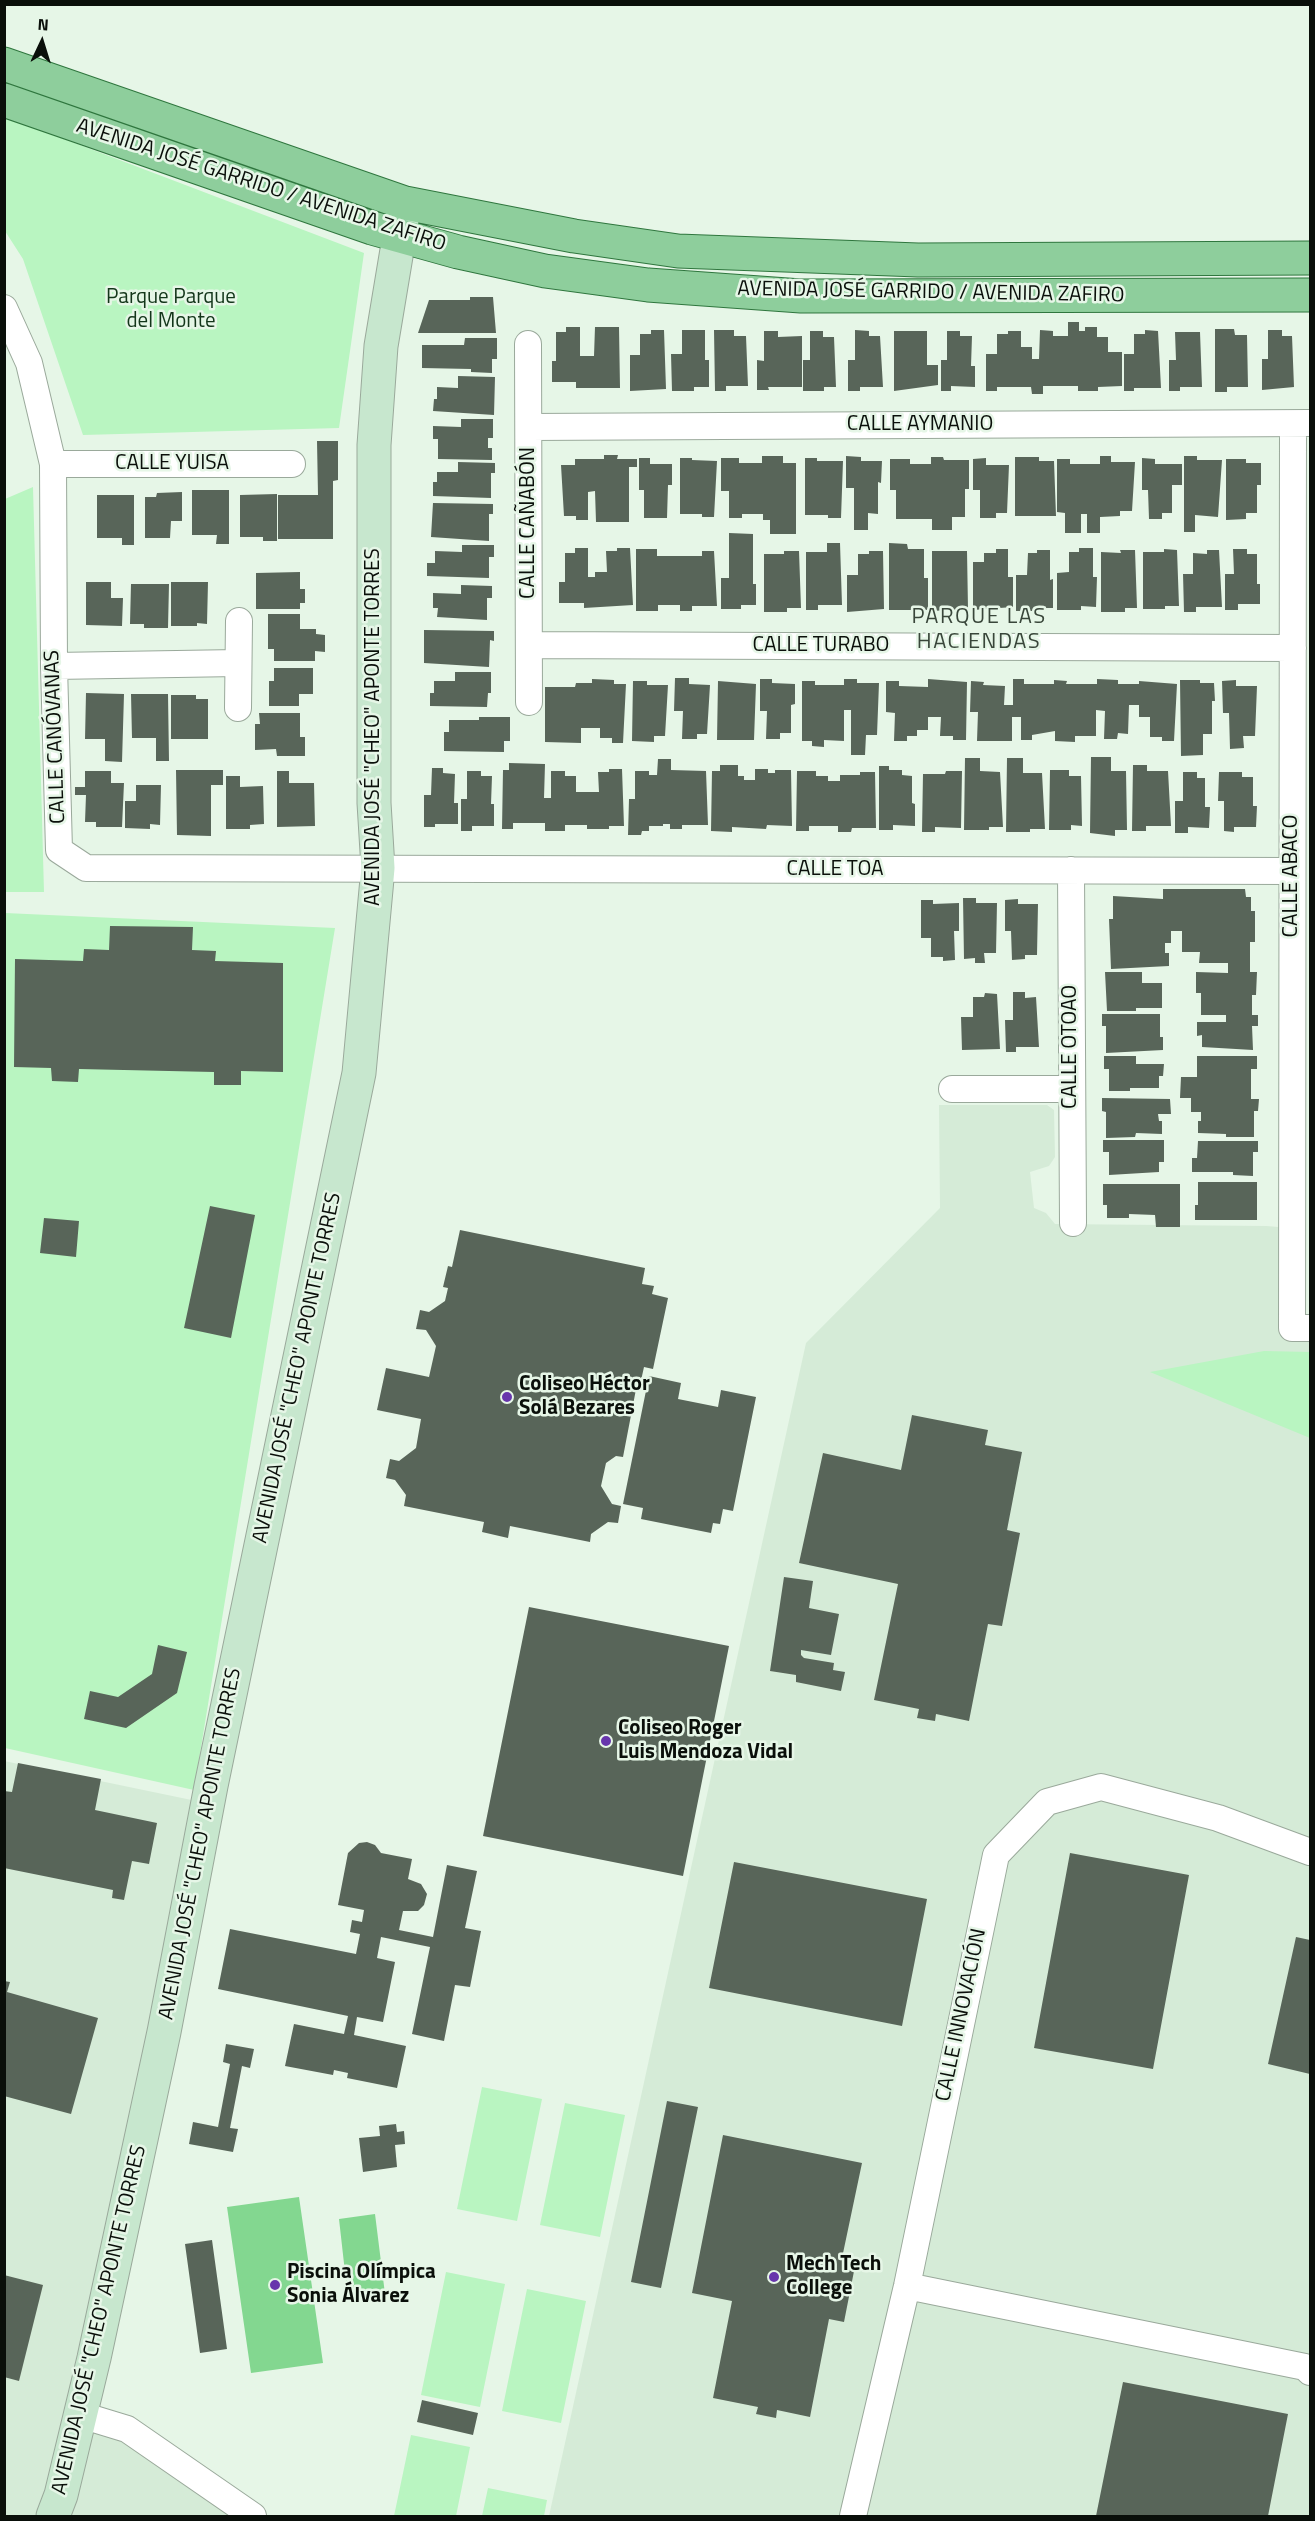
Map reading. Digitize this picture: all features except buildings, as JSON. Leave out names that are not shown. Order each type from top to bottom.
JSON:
[{"type":"main road","name":"AVENIDA JOSÉ GARRIDO / AVENIDA ZAFIRO","points":[[4,64],[405,203],[574,236],[678,251],[918,260],[1311,258]]},
{"type":"main road","name":"AVENIDA JOSÉ GARRIDO / AVENIDA ZAFIRO","points":[[4,100],[399,236],[545,271],[648,285],[789,295],[1311,295]]},
{"type":"street","name":"AVENIDA JOSÉ \"CHEO\" APONTE TORRES","points":[[53,2517],[62,2495],[81,2415],[164,2032],[211,1786],[359,1073],[378,868],[374,803],[374,445],[381,346],[405,203]]},
{"type":"street","name":"CALLE CANÓVANAS","points":[[4,308],[29,363],[53,464],[54,666],[59,850],[86,868],[378,868]]},
{"type":"street","name":"CALLE CAÑABÓN","points":[[528,344],[529,702]]},
{"type":"street","name":"CALLE AYMANIO","points":[[529,427],[1302,424]]},
{"type":"street","name":"CALLE ABACO","points":[[1301,1328],[1292,872],[1293,648],[1302,424]]},
{"type":"street","name":"CALLE YUISA","points":[[53,464],[292,464]]},
{"type":"street","points":[[238,621],[238,708]]},
{"type":"street","name":"CALLE TURABO","points":[[530,645],[1293,648]]},
{"type":"street","points":[[54,666],[238,663]]},
{"type":"street","name":"CALLE TOA","points":[[378,868],[1292,872]]},
{"type":"street","name":"CALLE OTOAO","points":[[1071,870],[1073,1223]]},
{"type":"street","points":[[952,1089],[1071,1089]]},
{"type":"street","name":"CALLE INNOVACIÓN","points":[[853,2517],[907,2286],[996,1856],[1047,1802],[1101,1787],[1218,1818],[1311,1852]]},
{"type":"street","points":[[907,2286],[1305,2367],[1311,2372]]},
{"type":"street","points":[[81,2415],[127,2429],[253,2517]]},
{"type":"shaded area","points":[[939,1105],[1047,1105],[1054,1110],[1055,1157],[1049,1166],[1030,1172],[1034,1208],[1046,1213],[1055,1224],[1291,1228],[1291,1325],[1310,1325],[1310,2516],[549,2516],[806,1343],[940,1208]]},
{"type":"shaded area","points":[[4,1761],[206,1803],[80,2411],[256,2516],[5,2516]]},
{"type":"shaded area","name":"Piscina Olímpica Sonia Álvarez","points":[[299,2197],[323,2363],[251,2373],[227,2207]]},
{"type":"shaded area","points":[[375,2214],[385,2294],[348,2299],[339,2219]]},
{"type":"green space","name":"Parque Parque del Monte","points":[[4,116],[364,253],[339,428],[83,435],[23,259],[5,231]]},
{"type":"green space","points":[[33,487],[44,892],[5,892],[5,499]]},
{"type":"green space","points":[[5,913],[335,928],[194,1790],[5,1748]]},
{"type":"green space","points":[[1264,1351],[1310,1352],[1310,1438],[1150,1372]]},
{"type":"green space","points":[[482,2087],[542,2099],[517,2221],[457,2209]]},
{"type":"green space","points":[[565,2103],[625,2115],[600,2237],[540,2225]]},
{"type":"green space","points":[[446,2272],[505,2284],[480,2407],[421,2395]]},
{"type":"green space","points":[[527,2289],[586,2301],[561,2423],[502,2411]]},
{"type":"green space","points":[[411,2435],[470,2447],[456,2516],[394,2516]]},
{"type":"green space","points":[[488,2488],[547,2500],[544,2516],[482,2516]]},
{"type":"place","name":"Coliseo Héctor Solá Bezares","points":[[507,1397]]},
{"type":"place","name":"Coliseo Roger Luis Mendoza Vidal","points":[[606,1741]]},
{"type":"place","name":"Mech Tech College","points":[[774,2277]]},
{"type":"place","name":"Piscina Olímpica Sonia Álvarez","points":[[275,2285]]},
{"type":"district","name":"PARQUE LAS HACIENDAS","points":[[979,630]]}]
